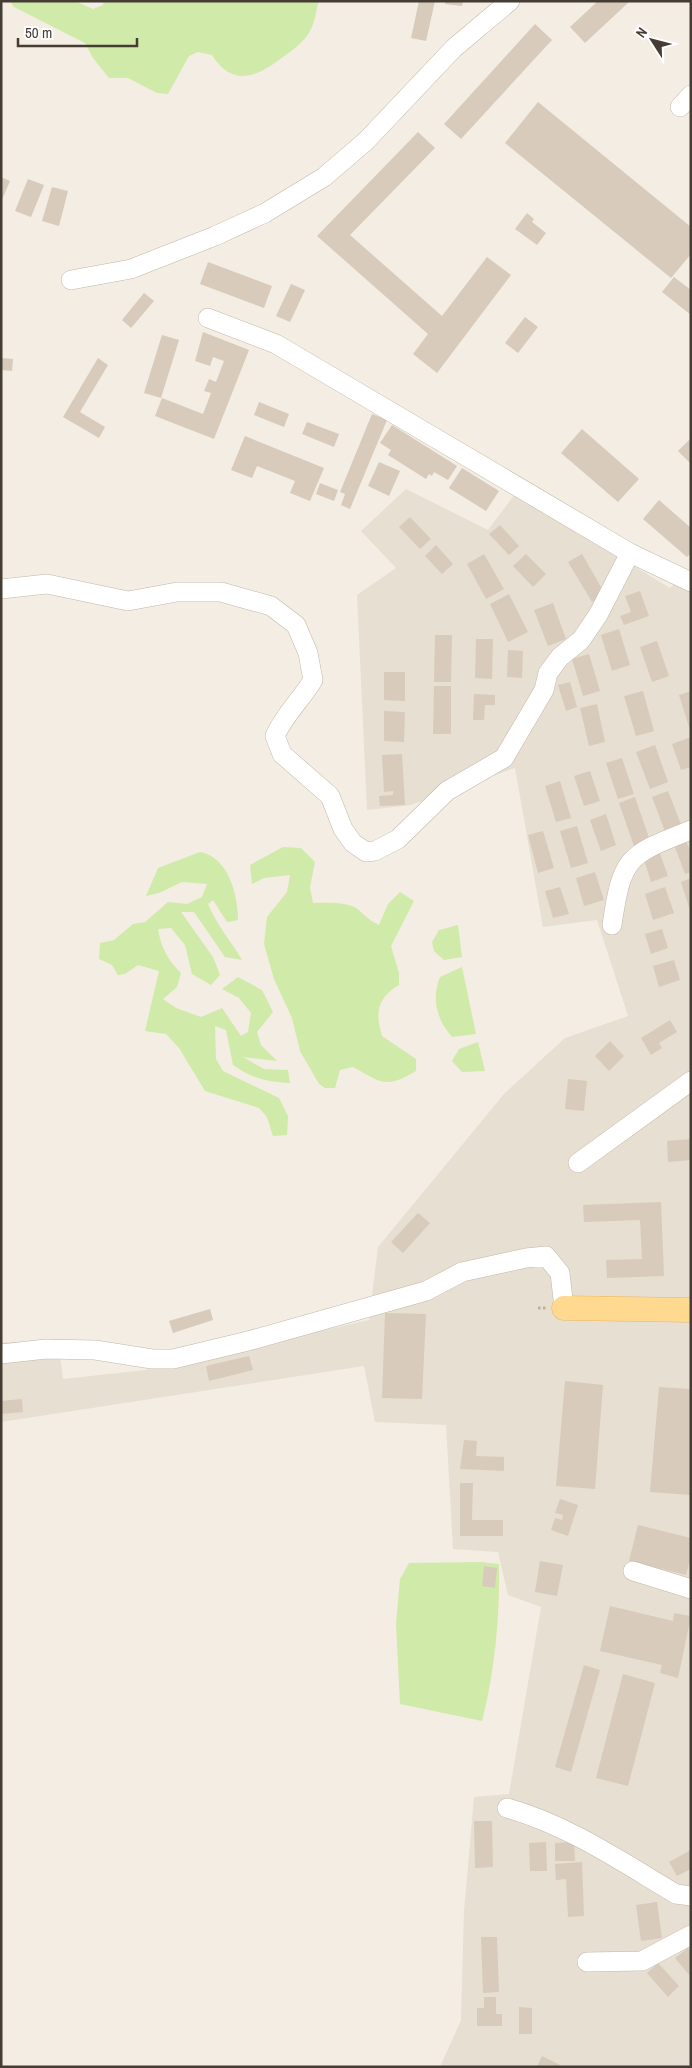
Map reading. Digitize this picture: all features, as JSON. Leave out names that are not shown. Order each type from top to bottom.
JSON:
[{"type":"main road","points":[[564,1308],[691,1310]]},
{"type":"street","points":[[71,280],[131,270],[215,236],[265,213],[324,177],[366,141],[454,48],[510,1]]},
{"type":"street","points":[[208,318],[276,344],[630,553],[690,583]]},
{"type":"street","points":[[1,589],[47,584],[128,601],[177,592],[221,592],[271,606],[296,625],[308,654],[313,680],[302,698],[281,722],[276,736],[282,754],[330,796],[343,829],[353,844],[366,852],[375,851],[398,840],[448,791],[504,758],[544,690],[548,673],[560,657],[581,640],[598,615],[630,553]]},
{"type":"street","points":[[612,925],[620,884],[631,861],[639,852],[691,830]]},
{"type":"street","points":[[578,1162],[691,1081]]},
{"type":"street","points":[[1,1354],[46,1349],[95,1350],[152,1359],[173,1359],[248,1341],[426,1292],[462,1272],[526,1258],[546,1256],[560,1273],[564,1308]]},
{"type":"street","points":[[633,1572],[691,1589]]},
{"type":"street","points":[[506,1808],[525,1813],[581,1837],[676,1894],[691,1896]]},
{"type":"street","points":[[587,1962],[642,1961],[691,1935]]},
{"type":"shaded area","points":[[406,489],[488,530],[515,494],[670,588],[691,567],[691,2067],[440,2067],[461,2020],[464,1911],[474,1797],[509,1794],[541,1607],[508,1595],[498,1552],[453,1549],[446,1425],[375,1422],[364,1366],[1,1422],[1,1343],[58,1339],[63,1379],[146,1370],[369,1320],[378,1247],[504,1094],[565,1038],[628,1016],[597,920],[543,927],[515,768],[411,805],[367,810],[357,595],[396,568],[361,531]]},
{"type":"green space","points":[[13,1],[75,1],[93,9],[103,5],[104,1],[319,1],[312,28],[308,35],[294,49],[264,70],[246,76],[237,75],[228,72],[212,55],[198,52],[189,56],[168,94],[157,93],[128,78],[109,78],[93,58],[85,43],[14,7],[11,3]]},
{"type":"green space","points":[[283,847],[301,848],[315,862],[310,887],[313,903],[338,903],[350,906],[379,925],[388,904],[400,892],[414,901],[391,946],[399,973],[399,985],[386,995],[382,1001],[379,1013],[382,1036],[416,1059],[416,1071],[406,1077],[384,1082],[353,1067],[340,1070],[335,1088],[325,1088],[319,1084],[300,1051],[292,1018],[274,979],[264,944],[267,917],[287,892],[290,875],[264,878],[252,884],[250,865]]},
{"type":"green space","points":[[200,852],[210,855],[218,861],[230,878],[236,899],[238,920],[227,922],[213,900],[208,904],[242,960],[225,957],[194,912],[181,912],[213,957],[220,975],[211,985],[192,974],[185,945],[171,928],[158,929],[166,953],[181,973],[177,987],[163,999],[176,1008],[201,1017],[222,1008],[241,1036],[248,1032],[251,1013],[239,998],[222,989],[238,977],[262,990],[273,1012],[257,1032],[261,1045],[277,1061],[243,1057],[264,1069],[288,1070],[290,1083],[274,1082],[260,1078],[246,1073],[233,1065],[226,1030],[215,1026],[216,1059],[223,1071],[279,1098],[288,1116],[287,1135],[273,1136],[267,1117],[259,1108],[205,1091],[179,1048],[166,1034],[145,1031],[159,971],[138,965],[125,974],[118,975],[112,965],[99,959],[100,943],[114,940],[133,924],[145,922],[168,902],[187,904],[202,897],[207,884],[182,882],[159,893],[146,896],[158,868]]},
{"type":"green space","points":[[458,925],[462,957],[444,960],[434,951],[432,942],[439,930]]},
{"type":"green space","points":[[462,967],[476,1034],[452,1037],[439,1016],[436,1001],[437,985],[440,977]]},
{"type":"green space","points":[[478,1042],[485,1071],[462,1072],[452,1061],[459,1049]]},
{"type":"green space","points":[[480,1562],[499,1564],[496,1643],[487,1702],[482,1721],[400,1704],[396,1624],[400,1579],[409,1563]]},
{"type":"building","points":[[419,1],[435,1],[426,41],[411,38]]},
{"type":"building","points":[[445,1],[463,1],[462,6],[445,4]]},
{"type":"building","points":[[598,1],[630,1],[585,43],[570,27]]},
{"type":"building","points":[[535,24],[552,40],[461,139],[444,124]]},
{"type":"building","points":[[538,102],[691,227],[691,254],[671,278],[505,143]]},
{"type":"building","points":[[418,132],[435,148],[350,235],[442,316],[487,257],[511,275],[437,373],[413,354],[428,334],[317,236]]},
{"type":"building","points":[[1,177],[10,181],[1,202]]},
{"type":"building","points":[[28,179],[44,185],[31,217],[15,211]]},
{"type":"building","points":[[52,187],[68,191],[59,226],[42,221]]},
{"type":"building","points":[[527,213],[534,219],[532,222],[546,233],[537,245],[515,229]]},
{"type":"building","points":[[208,262],[272,286],[264,308],[200,284]]},
{"type":"building","points":[[674,277],[691,290],[691,315],[662,292]]},
{"type":"building","points":[[291,284],[305,290],[290,322],[276,316]]},
{"type":"building","points":[[144,293],[154,301],[131,328],[122,320]]},
{"type":"building","points":[[525,317],[538,327],[518,353],[505,343]]},
{"type":"building","points":[[203,332],[249,350],[214,439],[155,416],[162,398],[203,414],[211,393],[204,391],[209,379],[216,382],[224,361],[213,357],[210,366],[195,361]]},
{"type":"building","points":[[162,335],[179,340],[161,398],[144,393]]},
{"type":"building","points":[[1,358],[13,359],[12,371],[1,370]]},
{"type":"building","points":[[98,358],[108,365],[80,412],[105,427],[99,438],[63,417]]},
{"type":"building","points":[[259,402],[289,414],[284,427],[254,415]]},
{"type":"building","points":[[372,414],[387,420],[350,509],[341,505],[345,494],[340,492]]},
{"type":"building","points":[[307,422],[339,434],[334,447],[302,434]]},
{"type":"building","points":[[392,425],[457,466],[448,480],[434,472],[432,476],[429,474],[426,479],[388,455],[391,450],[380,443]]},
{"type":"building","points":[[582,429],[639,479],[618,502],[561,453]]},
{"type":"building","points":[[245,436],[324,468],[310,501],[290,493],[295,481],[257,466],[252,478],[231,470]]},
{"type":"building","points":[[691,438],[691,464],[678,451]]},
{"type":"building","points":[[379,462],[400,471],[389,496],[368,486]]},
{"type":"building","points":[[462,468],[499,491],[486,511],[449,488]]},
{"type":"building","points":[[320,483],[338,490],[334,501],[316,494]]},
{"type":"building","points":[[659,500],[691,528],[691,553],[687,557],[643,519]]},
{"type":"building","points":[[410,517],[431,539],[420,549],[399,527]]},
{"type":"building","points":[[500,525],[519,546],[509,555],[489,534]]},
{"type":"building","points":[[436,545],[453,564],[442,574],[425,556]]},
{"type":"building","points":[[484,554],[504,589],[486,599],[467,564]]},
{"type":"building","points":[[526,554],[546,574],[533,587],[513,566]]},
{"type":"building","points":[[582,554],[605,594],[592,602],[568,562]]},
{"type":"building","points":[[640,591],[649,616],[624,625],[620,616],[631,612],[625,596]]},
{"type":"building","points":[[509,594],[528,632],[508,642],[490,604]]},
{"type":"building","points":[[553,603],[566,639],[548,646],[534,610]]},
{"type":"building","points":[[619,629],[630,665],[612,671],[601,635]]},
{"type":"building","points":[[435,635],[452,635],[451,682],[434,682]]},
{"type":"building","points":[[476,639],[493,639],[492,679],[475,678]]},
{"type":"building","points":[[657,641],[669,676],[652,682],[640,647]]},
{"type":"building","points":[[508,650],[523,651],[522,678],[507,677]]},
{"type":"building","points":[[589,654],[600,691],[583,696],[572,659]]},
{"type":"building","points":[[384,672],[405,672],[405,701],[384,700]]},
{"type":"building","points":[[570,682],[577,707],[566,711],[558,685]]},
{"type":"building","points":[[434,686],[451,686],[451,734],[433,734]]},
{"type":"building","points":[[643,691],[654,731],[636,736],[624,696]]},
{"type":"building","points":[[691,691],[691,729],[690,730],[679,695]]},
{"type":"building","points":[[474,694],[495,695],[495,705],[485,705],[484,720],[473,720]]},
{"type":"building","points":[[597,704],[605,742],[589,746],[580,708]]},
{"type":"building","points":[[384,711],[405,712],[404,742],[384,741]]},
{"type":"building","points":[[691,737],[691,767],[681,770],[672,744]]},
{"type":"building","points":[[655,745],[668,782],[650,789],[636,752]]},
{"type":"building","points":[[402,754],[405,805],[380,806],[379,796],[393,795],[393,791],[384,792],[382,755]]},
{"type":"building","points":[[622,758],[634,794],[618,799],[606,763]]},
{"type":"building","points":[[590,771],[600,801],[584,806],[574,776]]},
{"type":"building","points":[[560,781],[571,818],[556,822],[545,786]]},
{"type":"building","points":[[668,791],[682,827],[666,834],[652,797]]},
{"type":"building","points":[[635,797],[650,841],[634,846],[619,803]]},
{"type":"building","points":[[606,814],[616,845],[601,851],[590,820]]},
{"type":"building","points":[[577,826],[588,863],[571,868],[560,831]]},
{"type":"building","points":[[543,831],[554,868],[538,873],[528,835]]},
{"type":"building","points":[[685,838],[691,853],[691,872],[685,874],[673,842]]},
{"type":"building","points":[[659,851],[668,876],[651,882],[643,856]]},
{"type":"building","points":[[595,872],[604,900],[584,906],[576,878]]},
{"type":"building","points":[[691,878],[691,910],[690,910],[681,882]]},
{"type":"building","points":[[560,887],[569,914],[553,918],[545,891]]},
{"type":"building","points":[[665,887],[674,913],[653,920],[645,894]]},
{"type":"building","points":[[662,929],[668,948],[651,954],[645,934]]},
{"type":"building","points":[[674,960],[680,980],[659,987],[653,966]]},
{"type":"building","points":[[670,1020],[677,1032],[659,1043],[662,1048],[651,1055],[641,1038]]},
{"type":"building","points":[[610,1041],[624,1056],[609,1071],[595,1056]]},
{"type":"building","points":[[568,1079],[587,1081],[584,1111],[565,1109]]},
{"type":"building","points":[[691,1139],[691,1160],[668,1162],[667,1141]]},
{"type":"building","points":[[661,1202],[664,1276],[607,1278],[606,1260],[642,1259],[640,1220],[584,1222],[583,1205]]},
{"type":"building","points":[[418,1213],[430,1223],[403,1253],[391,1242]]},
{"type":"building","points":[[210,1309],[213,1320],[173,1333],[169,1321]]},
{"type":"building","points":[[385,1313],[426,1314],[422,1399],[382,1398]]},
{"type":"building","points":[[249,1356],[253,1370],[209,1381],[206,1366]]},
{"type":"building","points":[[565,1381],[603,1385],[595,1489],[556,1486]]},
{"type":"building","points":[[659,1387],[691,1389],[691,1495],[650,1492]]},
{"type":"building","points":[[22,1399],[23,1412],[1,1414],[1,1401]]},
{"type":"building","points":[[464,1440],[477,1441],[476,1456],[504,1457],[504,1471],[460,1469]]},
{"type":"building","points":[[460,1483],[473,1483],[472,1520],[503,1520],[503,1536],[460,1536]]},
{"type":"building","points":[[560,1499],[578,1505],[568,1536],[551,1530],[555,1518],[562,1520],[563,1515],[555,1513]]},
{"type":"building","points":[[638,1525],[691,1538],[691,1557],[686,1575],[629,1561]]},
{"type":"building","points":[[540,1561],[563,1565],[557,1596],[535,1592]]},
{"type":"building","points":[[484,1566],[497,1568],[495,1588],[482,1586]]},
{"type":"building","points":[[610,1606],[673,1621],[674,1613],[691,1616],[678,1678],[660,1673],[662,1665],[600,1651]]},
{"type":"building","points":[[584,1665],[600,1670],[571,1772],[555,1767]]},
{"type":"building","points":[[623,1674],[655,1683],[628,1786],[596,1778]]},
{"type":"building","points":[[474,1821],[492,1821],[493,1867],[475,1868]]},
{"type":"building","points":[[546,1842],[547,1871],[530,1871],[529,1843]]},
{"type":"building","points":[[574,1842],[575,1861],[555,1861],[555,1843]]},
{"type":"building","points":[[691,1850],[691,1869],[677,1876],[669,1862]]},
{"type":"building","points":[[582,1862],[584,1916],[568,1917],[566,1879],[556,1880],[555,1864]]},
{"type":"building","points":[[657,1902],[662,1938],[641,1941],[636,1905]]},
{"type":"building","points":[[481,1937],[497,1937],[499,1992],[483,1993]]},
{"type":"building","points":[[688,1948],[691,1951],[691,1977],[675,1958]]},
{"type":"building","points":[[658,1963],[679,1986],[668,1997],[647,1973]]},
{"type":"building","points":[[484,1997],[496,1997],[496,2014],[502,2014],[502,2026],[477,2026],[477,2008],[484,2008]]},
{"type":"building","points":[[519,2007],[532,2008],[532,2034],[519,2034]]},
{"type":"building","points":[[542,2056],[564,2067],[537,2067]]}]
